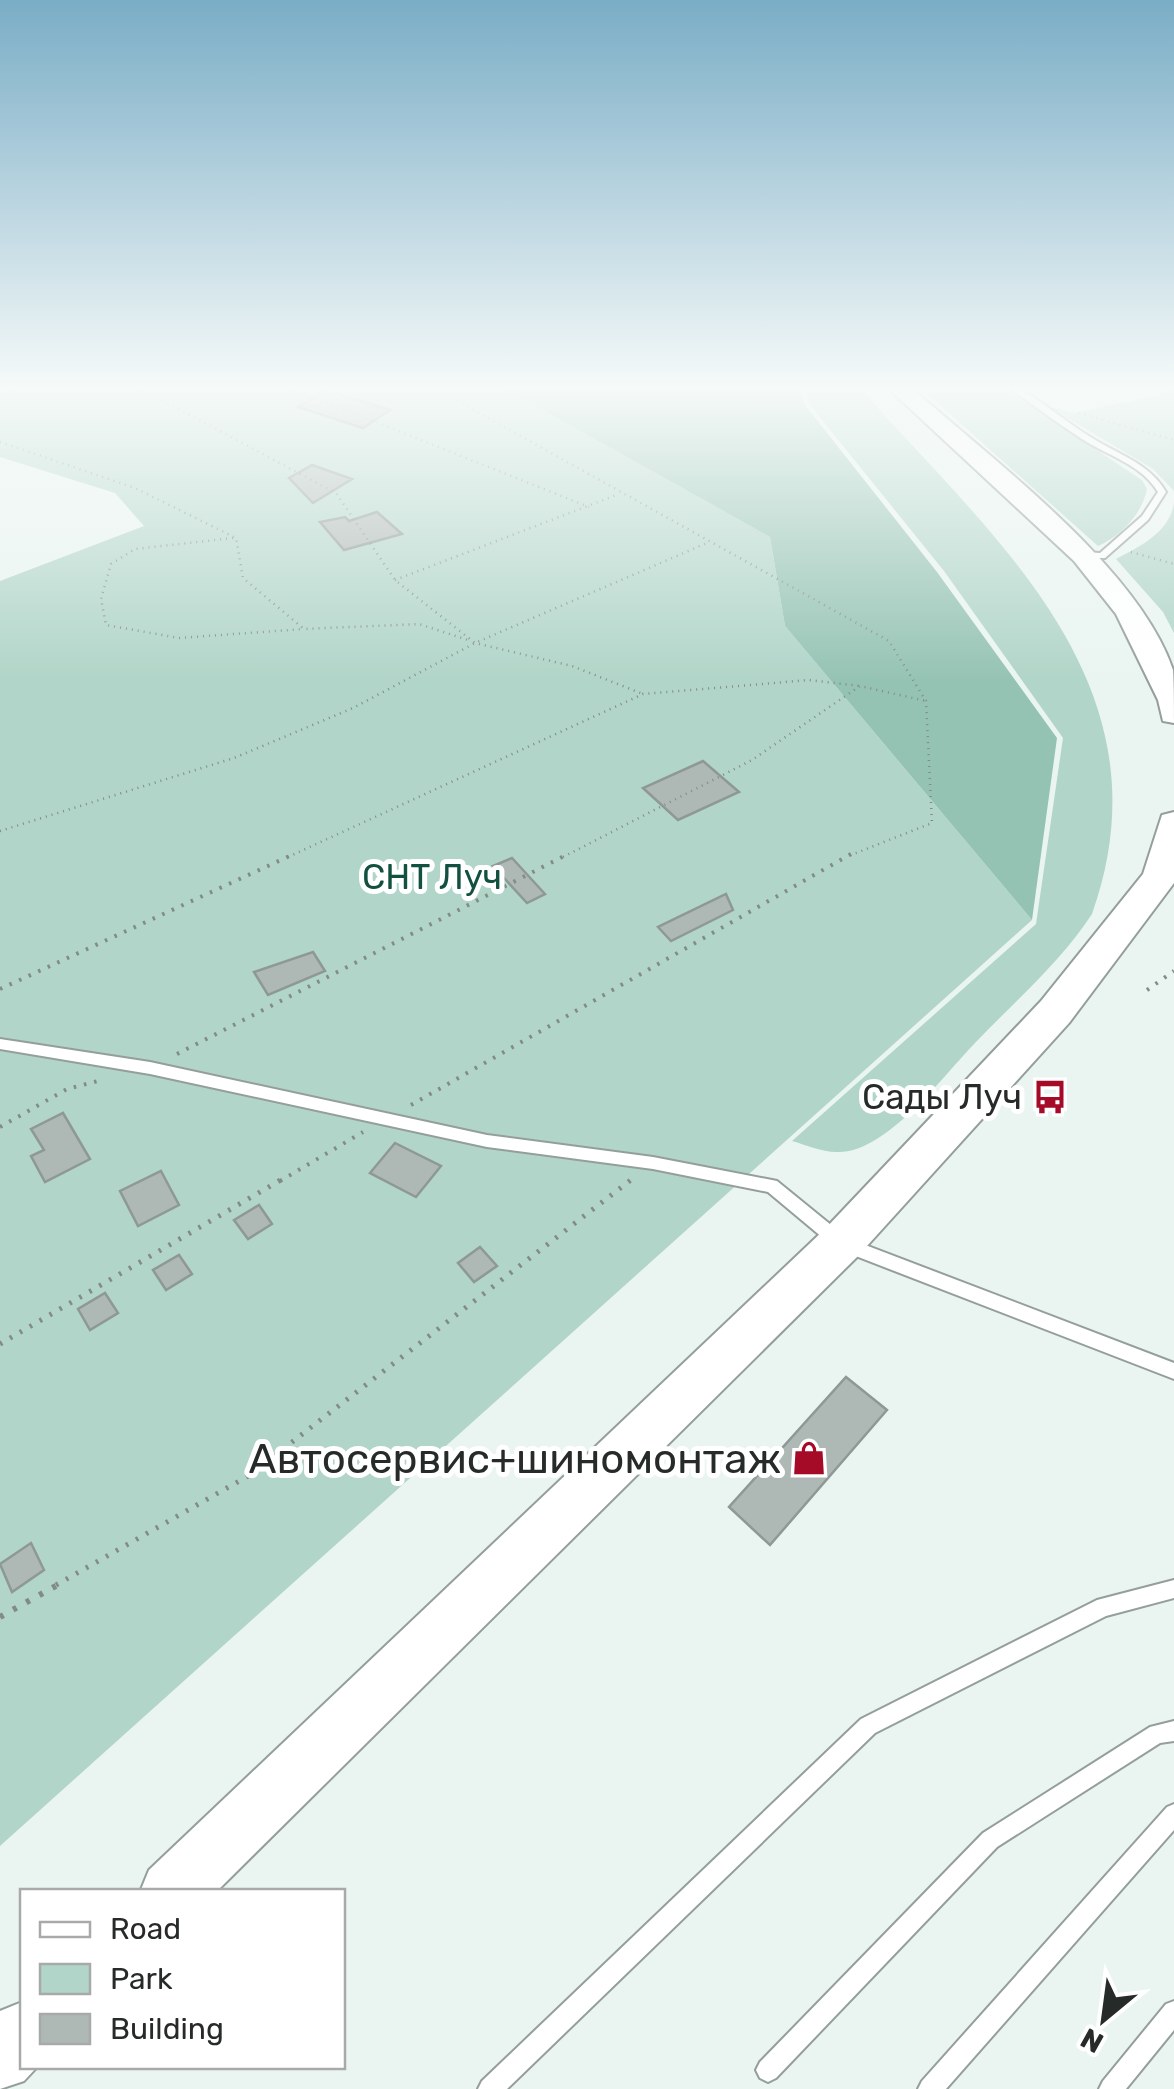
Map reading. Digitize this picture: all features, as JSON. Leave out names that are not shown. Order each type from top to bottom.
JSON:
[{"type":"main road","points":[[1008,486],[1083,555],[1129,612],[1173,700],[1174,714]]},
{"type":"main road","points":[[174,1889],[841,1242],[1055,1012],[1160,876],[1174,823]]},
{"type":"main road","points":[[0,2057],[20,2038]]},
{"type":"lane","points":[[1083,555],[1102,556],[1146,518],[1162,492],[1160,486]]},
{"type":"lane","points":[[0,1044],[150,1068],[487,1142],[653,1163],[772,1186],[841,1242],[1174,1371]]},
{"type":"lane","points":[[490,2089],[868,1726],[1104,1607],[1174,1589]]},
{"type":"lane","points":[[768,2070],[990,1840],[1157,1734],[1174,1731]]},
{"type":"lane","points":[[930,2089],[1174,1814]]},
{"type":"lane","points":[[1111,2089],[1174,2012]]},
{"type":"path","points":[[131,486],[236,538]]},
{"type":"path","points":[[324,486],[336,493],[395,580],[476,642]]},
{"type":"path","points":[[538,486],[589,507]]},
{"type":"path","points":[[0,1344],[383,1120],[858,850],[932,822],[926,701],[890,640],[607,486]]},
{"type":"path","points":[[395,580],[620,494]]},
{"type":"path","points":[[236,538],[135,549],[111,564],[101,599],[106,625],[134,635],[197,638],[419,624],[572,666],[643,694]]},
{"type":"path","points":[[236,538],[243,578],[304,629]]},
{"type":"path","points":[[0,831],[234,758],[353,708],[476,642],[706,543]]},
{"type":"path","points":[[1113,547],[1174,564]]},
{"type":"path","points":[[0,989],[643,694],[809,680],[860,686],[926,701]]},
{"type":"path","points":[[0,1127],[67,1089],[150,1068],[752,760],[860,686]]},
{"type":"path","points":[[1147,990],[1174,971]]},
{"type":"path","points":[[0,1617],[248,1476],[653,1163]]},
{"type":"green space","name":"СНТ Луч","points":[[94,486],[680,486],[770,537],[785,626],[1032,920],[0,1846],[0,581],[144,526],[115,493]]},
{"type":"green space","points":[[680,486],[869,486],[937,572],[1057,738],[1032,920],[785,626],[770,537]]},
{"type":"green space","points":[[876,486],[950,486],[1013,559],[1056,620],[1089,685],[1109,755],[1111,831],[1092,914],[1052,965],[893,1128],[855,1150],[820,1150],[792,1141],[1036,924],[1063,738],[944,571]]},
{"type":"green space","points":[[1031,486],[1146,486],[1135,515],[1115,536],[1098,546]]},
{"type":"green space","points":[[1174,503],[1174,633],[1163,612],[1116,559],[1160,530]]},
{"type":"building","points":[[297,486],[340,486],[313,503]]},
{"type":"building","points":[[377,512],[402,534],[344,550],[320,522],[345,517],[349,521]]},
{"type":"building","points":[[703,761],[739,792],[678,820],[643,788]]},
{"type":"building","points":[[512,858],[545,894],[527,903],[493,866]]},
{"type":"building","points":[[726,894],[733,910],[671,941],[658,927]]},
{"type":"building","points":[[313,952],[325,971],[268,995],[254,972]]},
{"type":"building","points":[[63,1113],[90,1159],[45,1182],[31,1156],[44,1150],[31,1129]]},
{"type":"building","points":[[395,1143],[441,1166],[416,1197],[370,1173]]},
{"type":"building","points":[[161,1171],[179,1205],[138,1226],[120,1191]]},
{"type":"building","points":[[259,1205],[272,1224],[248,1239],[234,1220]]},
{"type":"building","points":[[480,1247],[497,1266],[474,1282],[458,1263]]},
{"type":"building","points":[[179,1255],[192,1274],[166,1290],[153,1270]]},
{"type":"building","points":[[105,1293],[118,1313],[90,1330],[78,1309]]},
{"type":"building","name":"Автосервис+шиномонтаж","points":[[846,1377],[887,1410],[770,1545],[729,1507]]},
{"type":"building","points":[[31,1543],[44,1570],[12,1592],[0,1564]]},
{"type":"place","name":"Сады Луч","points":[[1050,1097]]},
{"type":"place","name":"Автосервис+шиномонтаж","points":[[809,1458]]}]
